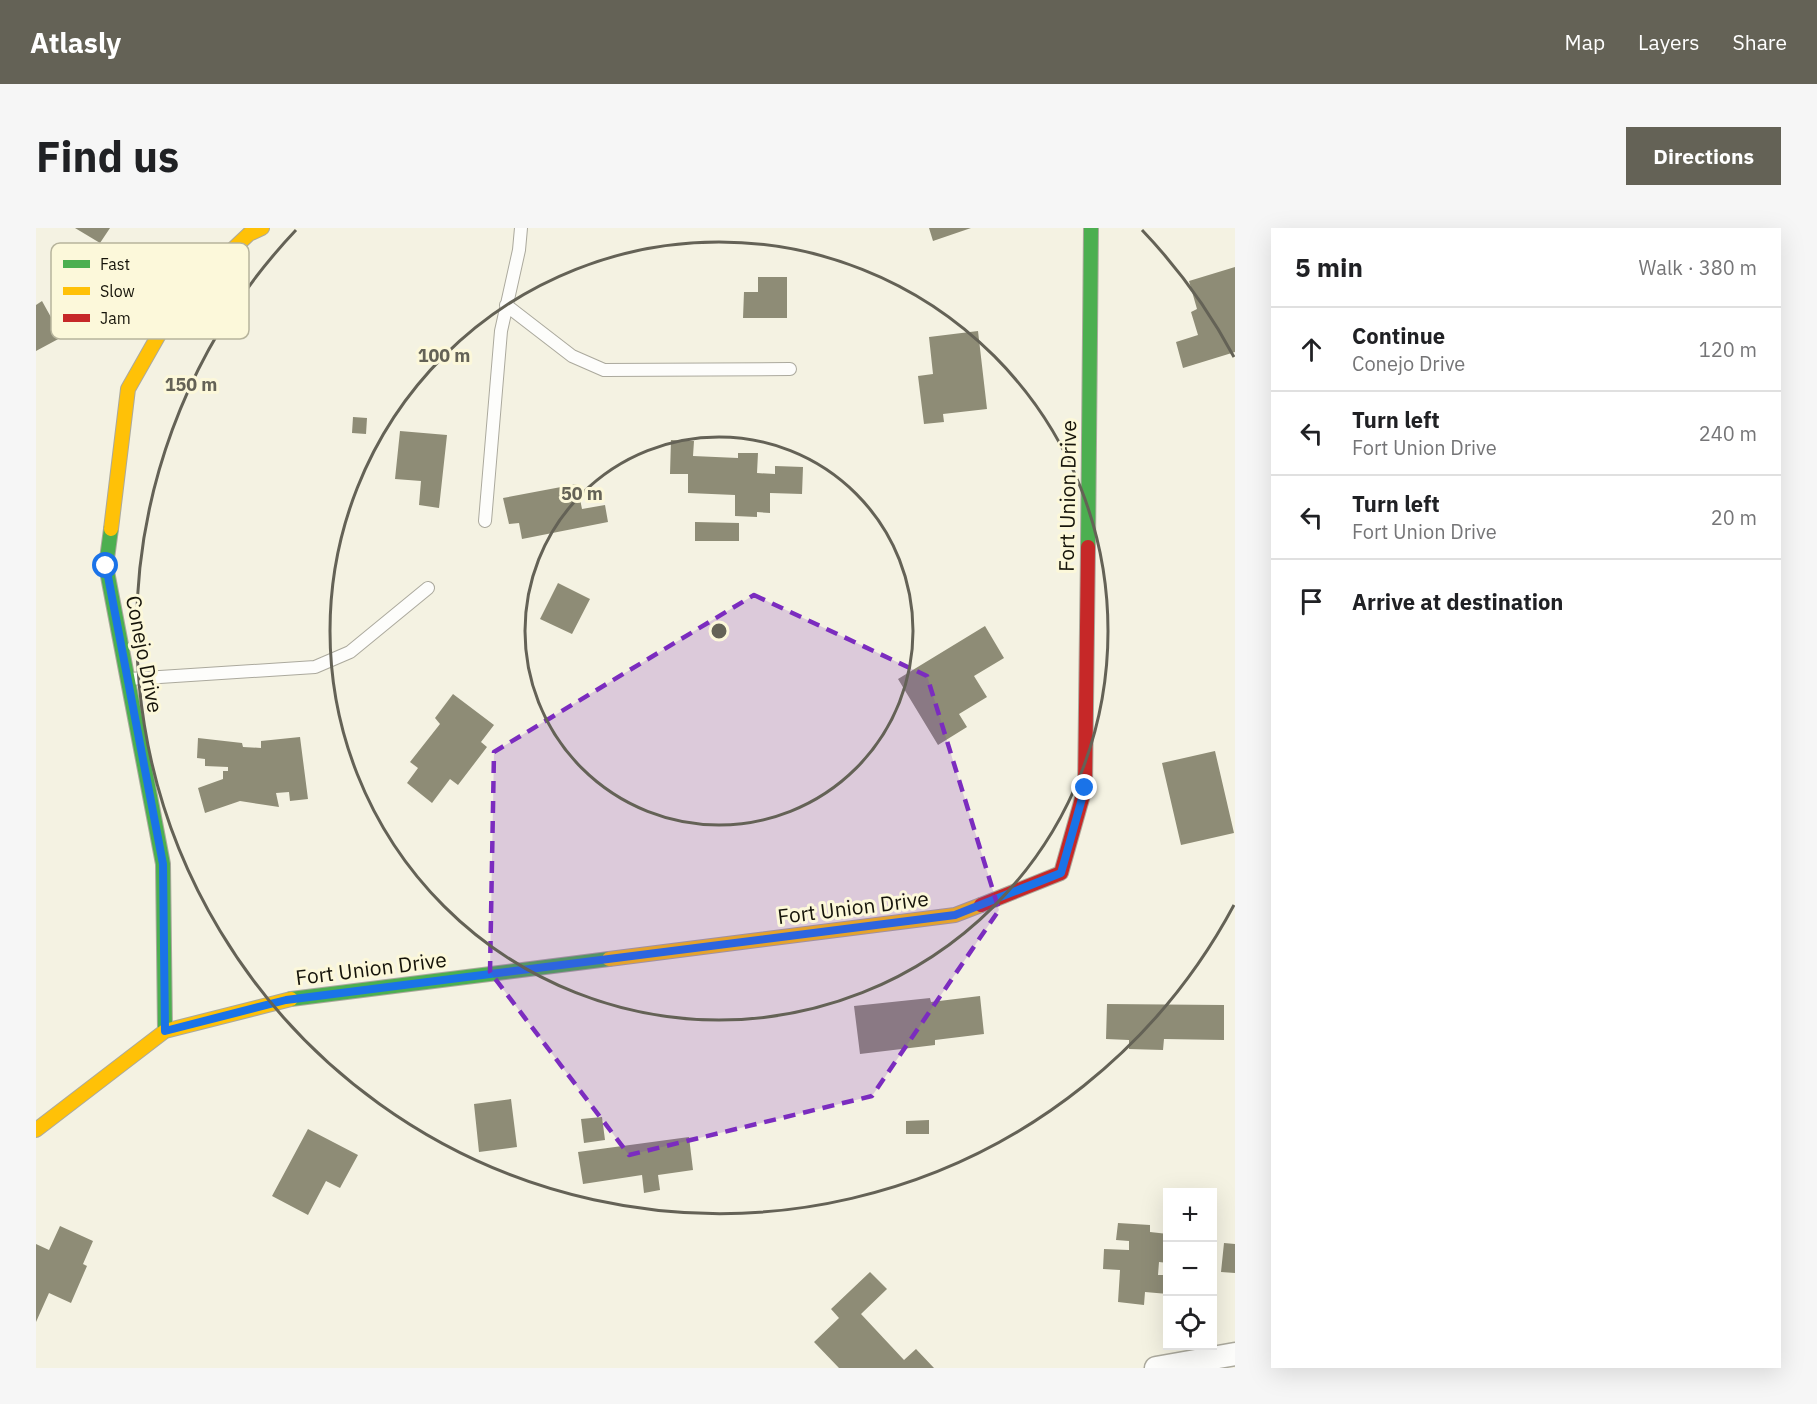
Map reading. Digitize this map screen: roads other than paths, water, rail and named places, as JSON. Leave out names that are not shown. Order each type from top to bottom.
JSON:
[{"type":"street","name":"Conejo Drive","points":[[239,243],[249,234],[262,228]]},
{"type":"street","name":"Fort Union Drive","points":[[36,1130],[165,1031],[286,1000],[955,915],[1061,873],[1085,788],[1091,228]]},
{"type":"street","name":"Conejo Drive","points":[[156,339],[128,389],[106,566],[163,864],[165,1031]]},
{"type":"street","points":[[1156,1368],[1235,1354]]},
{"type":"lane","points":[[485,521],[501,331],[519,250],[521,228]]},
{"type":"lane","points":[[506,305],[572,356],[604,370],[790,369]]},
{"type":"lane","points":[[128,679],[315,667],[350,652],[428,588]]}]
